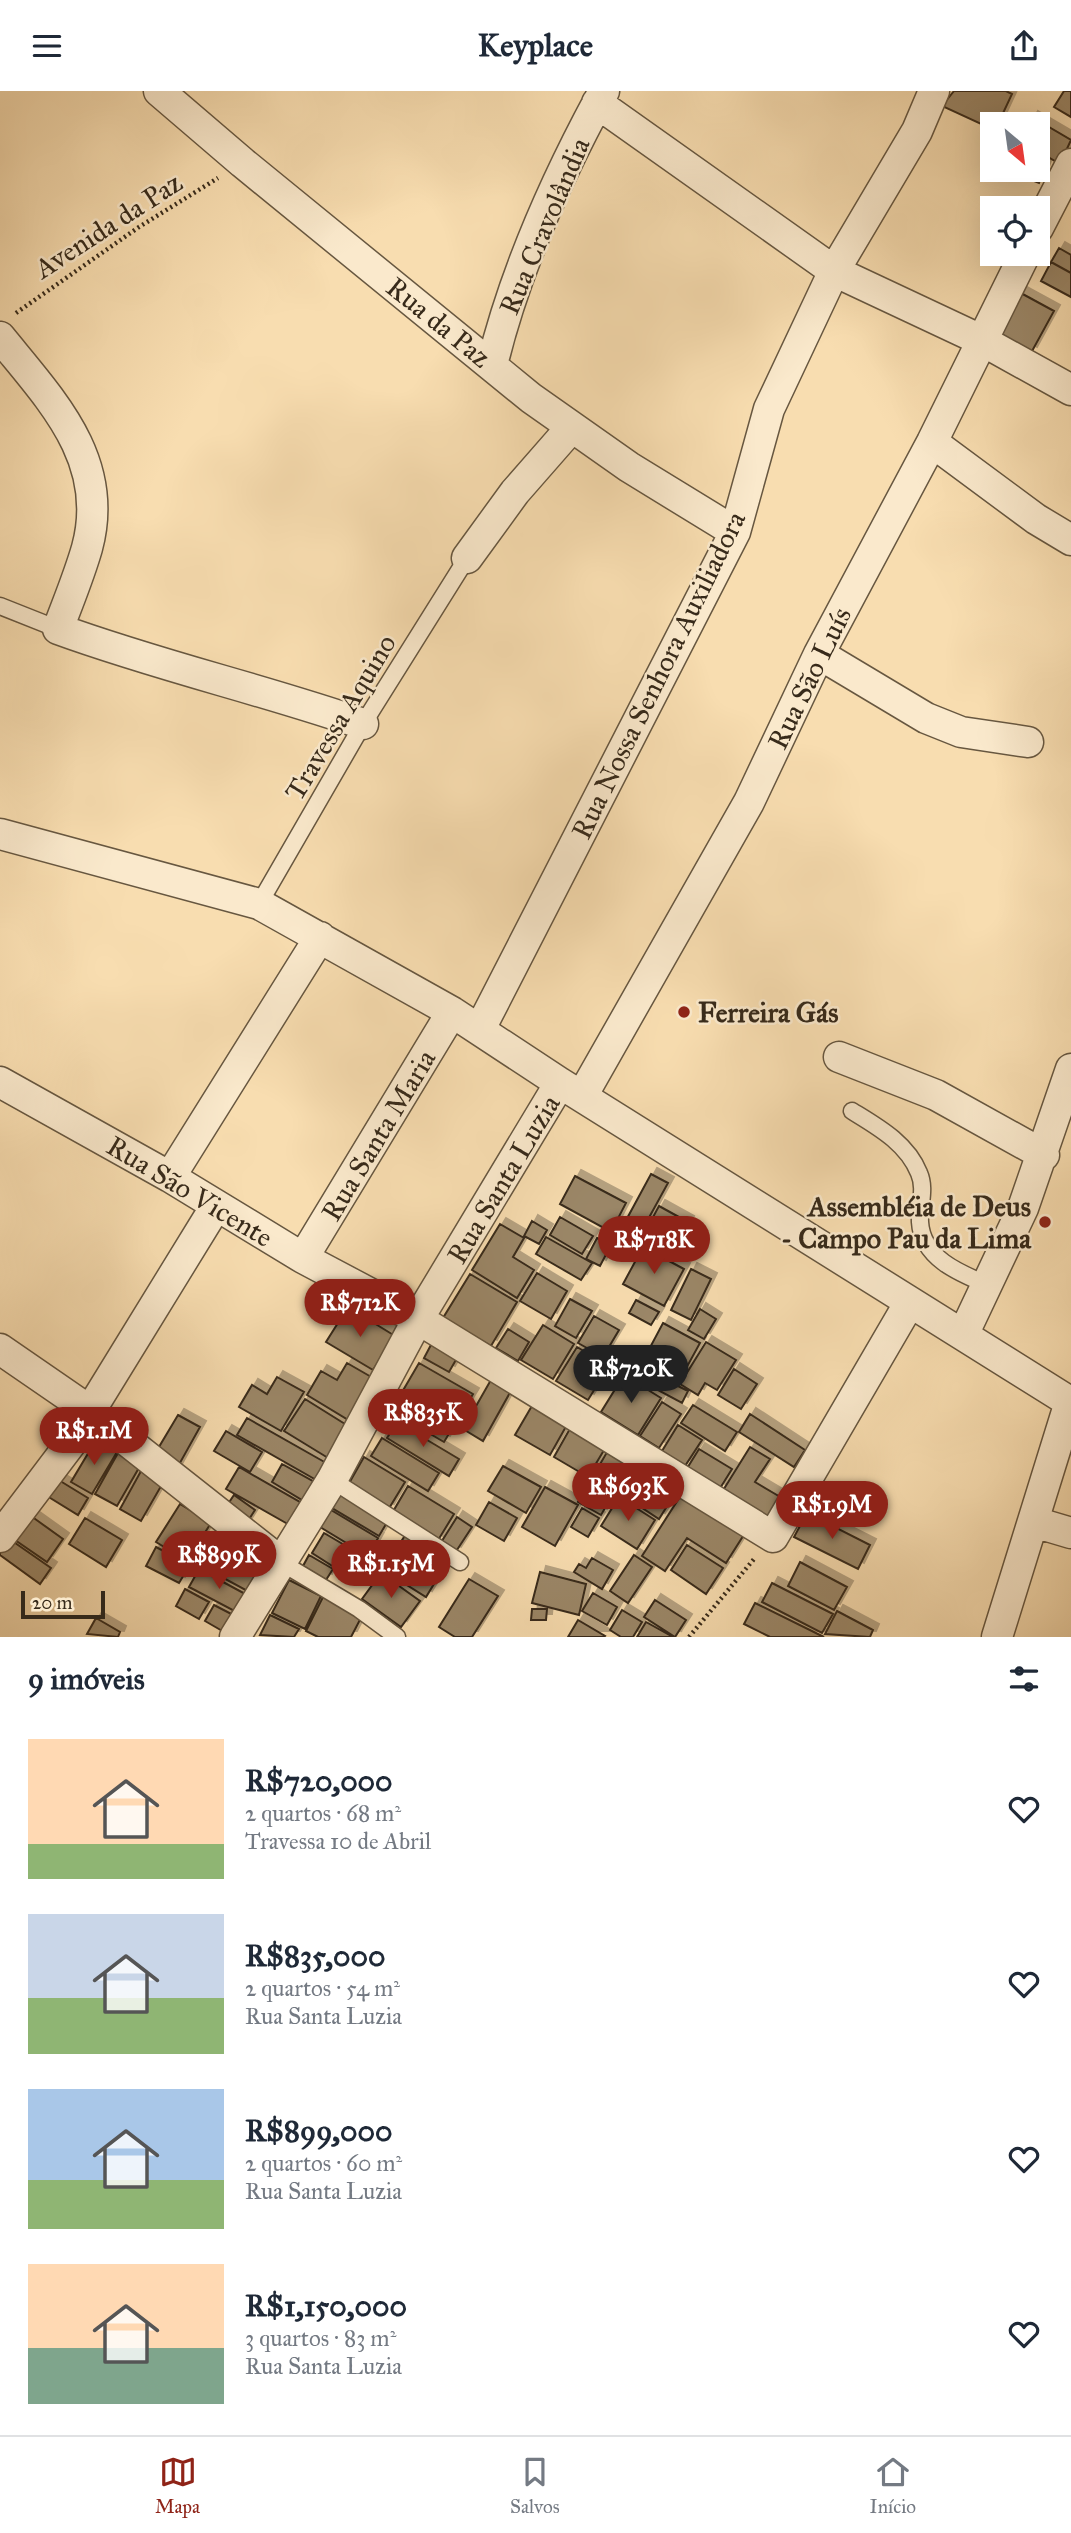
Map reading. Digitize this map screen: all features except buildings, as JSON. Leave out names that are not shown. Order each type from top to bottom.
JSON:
[{"type":"street","name":"Rua da Paz","points":[[159,91],[243,163],[571,428],[735,532]]},
{"type":"street","name":"Rua Nossa Senhora Auxiliadora","points":[[480,1029],[735,532],[769,409],[834,271],[917,131],[934,91]]},
{"type":"street","points":[[601,97],[834,271],[981,340],[1071,390]]},
{"type":"street","name":"Rua Cravolândia","points":[[492,365],[518,278],[601,97]]},
{"type":"street","points":[[1050,205],[1071,164]]},
{"type":"street","name":"Rua São Luís","points":[[571,1090],[749,802],[819,655],[932,442],[1019,266]]},
{"type":"street","points":[[5,327],[80,445],[91,484],[93,513],[87,548],[58,629],[133,656],[306,704],[363,724]]},
{"type":"street","points":[[467,558],[515,492],[571,428]]},
{"type":"street","points":[[932,442],[989,486],[1071,540]]},
{"type":"street","points":[[819,655],[926,717],[961,732],[1028,742]]},
{"type":"street","points":[[0,834],[259,904],[480,1029],[571,1090],[1071,1402],[997,1637]]},
{"type":"street","points":[[170,1177],[320,937]]},
{"type":"street","name":"Rua Santa Maria","points":[[303,1258],[452,1012]]},
{"type":"street","points":[[839,1057],[936,1095],[1044,1155]]},
{"type":"street","points":[[963,1335],[1007,1248],[1044,1155],[1071,1069]]},
{"type":"street","name":"Rua Santa Luzia","points":[[234,1637],[332,1480],[418,1319],[571,1090]]},
{"type":"street","name":"Rua São Vicente","points":[[4,1093],[170,1177],[303,1258],[418,1319],[773,1537]]},
{"type":"street","points":[[0,1537],[91,1413],[216,1206]]},
{"type":"street","points":[[773,1537],[911,1302]]},
{"type":"street","points":[[0,1349],[91,1413],[282,1563]]},
{"type":"street","points":[[1034,1522],[1071,1533]]},
{"type":"lane","name":"Travessa Aquino","points":[[259,904],[363,724],[467,558]]},
{"type":"lane","points":[[0,606],[58,629]]},
{"type":"lane","points":[[852,1111],[906,1150],[920,1174],[923,1199],[920,1223],[929,1248],[945,1265],[988,1285]]},
{"type":"lane","points":[[332,1480],[460,1562]]},
{"type":"lane","points":[[282,1563],[359,1609],[397,1637]]},
{"type":"path","name":"Avenida da Paz","points":[[5,327],[144,223],[243,163]]},
{"type":"path","points":[[689,1637],[773,1537]]},
{"type":"place","name":"Ferreira Gás","points":[[684,1012]]},
{"type":"place","name":"Assembléia de Deus - Campo Pau da Lima","points":[[1045,1222]]}]
